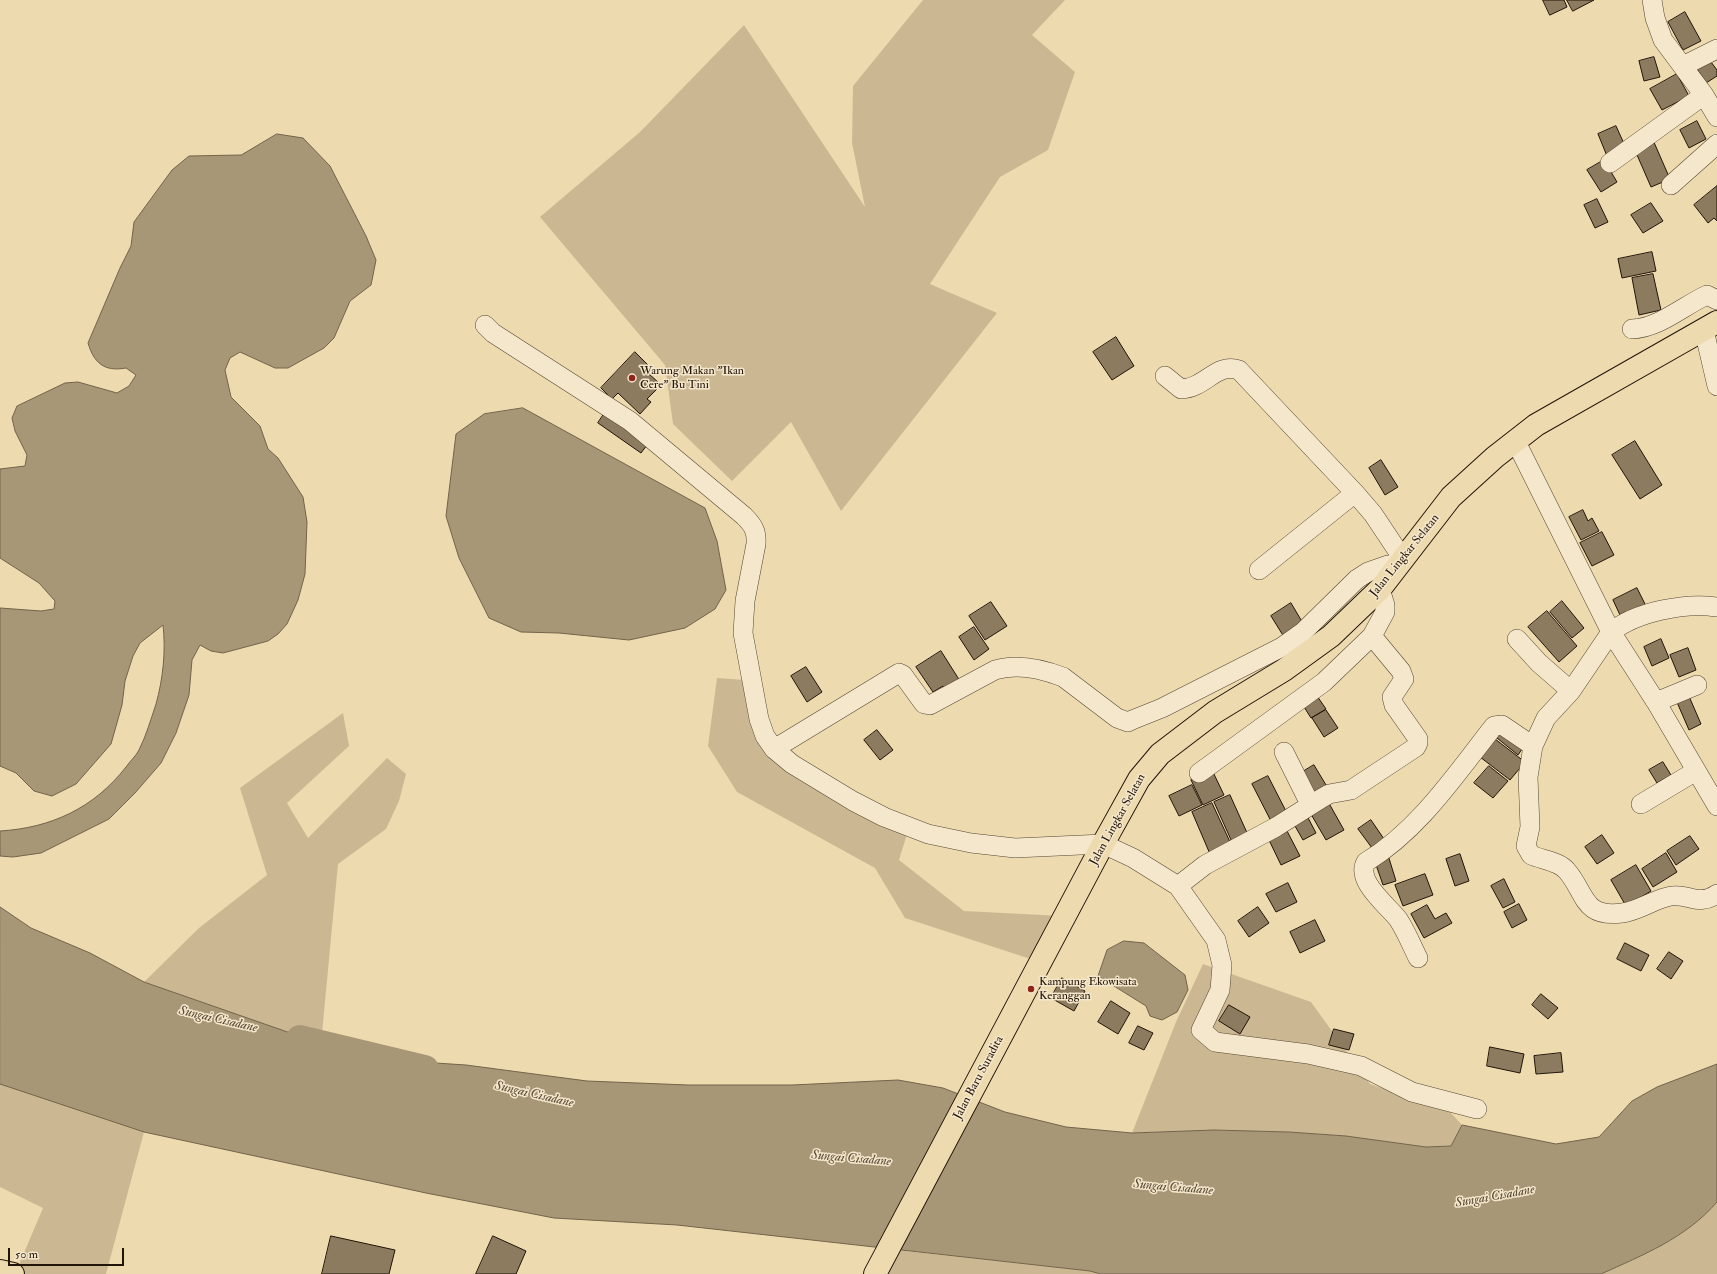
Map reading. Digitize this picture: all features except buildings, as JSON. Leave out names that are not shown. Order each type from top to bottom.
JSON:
[{"type":"main road","name":"Jalan Lingkar Selatan","points":[[1083,882],[1139,780],[1160,754],[1215,712],[1284,670],[1331,636],[1380,589],[1451,497],[1515,440],[1543,421],[1710,326]]},
{"type":"main road","name":"Jalan Baru Suradita","points":[[875,1274],[1083,882]]},
{"type":"main road","points":[[0,1271],[13,1274]]},
{"type":"street","points":[[1652,0],[1655,18],[1663,40],[1704,95],[1717,117]]},
{"type":"street","points":[[1683,66],[1717,49]]},
{"type":"street","points":[[1610,163],[1704,95]]},
{"type":"street","points":[[1671,185],[1717,144]]},
{"type":"street","points":[[1632,329],[1642,329],[1652,325],[1707,295],[1717,300]]},
{"type":"street","points":[[485,325],[493,333],[630,421],[754,526],[756,544],[745,601],[743,633],[759,719],[765,736],[774,749],[792,764],[852,801],[884,817],[928,834],[971,843],[1016,848],[1103,844],[1133,858],[1178,886],[1216,940],[1222,965],[1220,990],[1201,1030],[1215,1042],[1308,1054],[1361,1066],[1412,1092],[1477,1109]]},
{"type":"street","points":[[1710,326],[1717,386]]},
{"type":"street","points":[[774,749],[898,673],[903,675],[924,704],[930,705],[995,670],[1006,666],[1014,666],[1054,674],[1063,677],[1117,718],[1128,722],[1162,708],[1282,647],[1303,632],[1357,579],[1368,572],[1401,562],[1373,514],[1356,493],[1239,370],[1230,367],[1220,370],[1202,383],[1190,389],[1181,389],[1165,376]]},
{"type":"street","points":[[1515,440],[1611,632],[1656,702],[1717,806]]},
{"type":"street","points":[[1259,570],[1356,493]]},
{"type":"street","points":[[1199,773],[1324,682],[1372,636],[1385,612],[1385,605],[1380,589]]},
{"type":"street","points":[[1717,607],[1707,606],[1675,608],[1636,618],[1620,625],[1611,632],[1571,691],[1546,718],[1533,746],[1528,777],[1530,827],[1526,846],[1531,855],[1559,865],[1566,870],[1583,899],[1590,907],[1604,913],[1622,913],[1662,898],[1675,896],[1695,901],[1704,900],[1717,894]]},
{"type":"street","points":[[1178,886],[1205,866],[1276,827],[1310,804],[1329,794],[1351,790],[1416,747],[1418,739],[1394,705],[1392,698],[1404,678],[1401,672],[1372,636]]},
{"type":"street","points":[[1516,639],[1538,663],[1571,691]]},
{"type":"street","points":[[1656,702],[1697,686]]},
{"type":"street","points":[[1418,958],[1399,920],[1370,889],[1364,866],[1366,862],[1381,853],[1404,833],[1436,799],[1494,726],[1502,724],[1533,746]]},
{"type":"street","points":[[1284,752],[1310,804]]},
{"type":"street","points":[[1641,804],[1696,771]]},
{"type":"shaded area","points":[[923,0],[1065,0],[1032,35],[1075,72],[1048,150],[1000,177],[930,284],[997,313],[841,511],[791,422],[732,481],[673,424],[665,365],[540,217],[640,132],[744,25],[865,207],[852,143],[853,86]]},
{"type":"shaded area","points":[[717,678],[759,681],[764,751],[910,824],[899,860],[964,911],[1062,916],[1052,966],[905,918],[875,868],[737,792],[708,746]]},
{"type":"shaded area","points":[[343,713],[349,746],[287,803],[308,838],[387,758],[406,774],[399,801],[386,829],[338,864],[321,1044],[144,982],[199,928],[267,875],[240,788]]},
{"type":"shaded area","points":[[1203,964],[1311,1002],[1370,1084],[1450,1112],[1462,1125],[1451,1146],[1426,1147],[1346,1136],[1289,1132],[1214,1130],[1132,1133],[1176,1022]]},
{"type":"shaded area","points":[[0,1081],[144,1132],[106,1274],[15,1274],[43,1208],[0,1187]]},
{"type":"shaded area","points":[[1717,1202],[1717,1274],[1601,1274],[1678,1236],[1705,1215]]},
{"type":"shaded area","points":[[887,1249],[1090,1271],[1101,1274],[876,1274]]},
{"type":"water","points":[[277,134],[303,138],[330,166],[366,236],[376,260],[371,285],[350,301],[334,338],[324,348],[288,368],[275,368],[240,352],[230,358],[225,370],[231,397],[260,426],[268,449],[278,458],[303,497],[307,522],[305,574],[298,600],[287,624],[278,634],[268,641],[223,653],[211,651],[200,645],[192,660],[189,695],[176,733],[161,763],[135,793],[109,819],[41,853],[13,857],[0,856],[0,831],[37,826],[70,813],[100,794],[135,756],[144,739],[156,704],[162,675],[164,655],[163,625],[140,643],[133,656],[125,681],[122,705],[111,744],[76,784],[52,796],[34,791],[16,773],[0,766],[0,608],[41,611],[54,609],[55,601],[39,583],[0,558],[0,469],[25,466],[27,455],[15,431],[12,418],[17,406],[65,383],[78,382],[117,393],[129,386],[136,375],[126,368],[112,369],[101,364],[93,356],[88,343],[131,246],[134,222],[172,170],[189,156],[241,155]]},
{"type":"water","points":[[523,408],[705,508],[717,541],[726,590],[715,609],[685,628],[629,640],[559,633],[521,632],[489,618],[459,558],[446,516],[456,434],[484,414]]},
{"type":"water","points":[[0,907],[31,928],[90,953],[144,982],[319,1043],[375,1059],[466,1065],[587,1081],[688,1085],[792,1085],[898,1080],[943,1088],[1005,1112],[1066,1127],[1132,1133],[1214,1130],[1289,1132],[1346,1136],[1426,1147],[1451,1146],[1462,1125],[1556,1144],[1599,1137],[1632,1101],[1657,1087],[1717,1064],[1717,1202],[1705,1215],[1678,1236],[1601,1274],[1101,1274],[1090,1271],[677,1225],[554,1218],[426,1193],[144,1132],[0,1084]]},
{"type":"water","points":[[1124,941],[1144,943],[1185,975],[1188,990],[1177,1012],[1162,1020],[1150,1016],[1146,1006],[1098,976],[1107,950]]},
{"type":"waterway","name":"Sungai Cisadane","points":[[300,1039],[425,1069]]},
{"type":"place","name":"Warung Makan \"Ikan Cere\" Bu Tini","points":[[632,378]]},
{"type":"place","name":"Kampung Ekowisata Keranggan","points":[[1031,989]]}]
